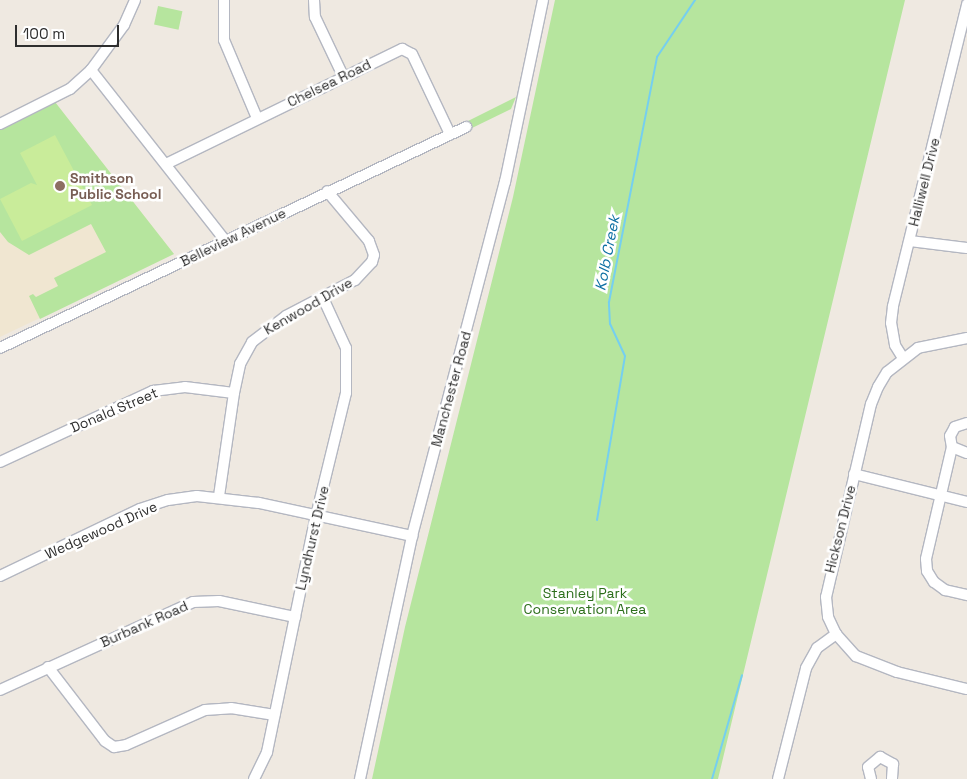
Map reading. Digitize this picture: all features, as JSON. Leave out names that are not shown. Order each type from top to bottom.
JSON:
[{"type":"street","points":[[0,124],[70,89],[91,70],[124,24],[135,0]]},
{"type":"street","points":[[224,0],[224,40],[257,118]]},
{"type":"street","points":[[314,0],[315,17],[343,76]]},
{"type":"street","name":"Manchester Road","points":[[360,779],[412,536],[505,182],[544,0]]},
{"type":"street","name":"Halliwell Drive","points":[[902,358],[895,345],[891,323],[910,241],[963,36],[967,4]]},
{"type":"street","name":"Chelsea Road","points":[[166,164],[398,50],[409,50],[450,134]]},
{"type":"street","points":[[91,70],[225,240]]},
{"type":"street","name":"Belleview Avenue","points":[[0,348],[327,191],[466,127]]},
{"type":"street","name":"Kenwood Drive","points":[[219,496],[240,364],[252,342],[269,327],[364,274],[374,255],[369,241],[327,191]]},
{"type":"street","points":[[910,241],[967,248]]},
{"type":"street","name":"Lyndhurst Drive","points":[[254,779],[267,752],[316,516],[348,375],[344,342],[323,298]]},
{"type":"street","name":"Hickson Drive","points":[[967,338],[939,342],[902,358],[887,372],[871,404],[828,578],[828,617],[836,634],[856,656],[869,663],[967,689]]},
{"type":"street","name":"Donald Street","points":[[0,462],[153,392],[185,387],[234,393]]},
{"type":"street","points":[[967,423],[960,424],[952,431],[952,447],[926,559],[927,571],[934,582],[945,590],[967,595]]},
{"type":"street","points":[[952,447],[967,453]]},
{"type":"street","points":[[854,474],[967,502]]},
{"type":"street","name":"Wedgewood Drive","points":[[0,576],[140,509],[168,500],[219,496],[412,536]]},
{"type":"street","name":"Burbank Road","points":[[0,690],[193,602],[218,601],[295,617]]},
{"type":"street","points":[[778,779],[806,668],[817,648],[836,634]]},
{"type":"street","points":[[48,668],[105,741],[114,747],[126,745],[205,710],[230,708],[274,715]]},
{"type":"street","points":[[871,779],[868,767],[880,757],[893,764],[892,779]]},
{"type":"shaded area","name":"Smithson Public School","points":[[55,102],[174,254],[0,337],[0,129]]},
{"type":"green space","name":"Stanley Park Conservation Area","points":[[555,0],[905,0],[718,779],[372,779],[405,627],[513,197]]},
{"type":"green space","points":[[158,6],[182,11],[179,30],[154,25]]},
{"type":"green space","points":[[516,97],[511,109],[472,128],[468,121]]},
{"type":"green space","name":"Smithson Public School","points":[[55,102],[174,254],[40,319],[29,296],[33,294],[36,297],[58,286],[54,278],[106,252],[91,224],[29,255],[8,242],[0,232],[0,129]]},
{"type":"green space","points":[[55,135],[92,205],[22,241],[0,199],[31,183],[37,185],[20,153]]},
{"type":"waterway","name":"Kolb Creek","points":[[597,520],[625,356],[610,324],[609,302],[657,57],[695,0]]},
{"type":"waterway","points":[[712,779],[742,675]]},
{"type":"place","name":"Smithson Public School","points":[[60,186]]}]
